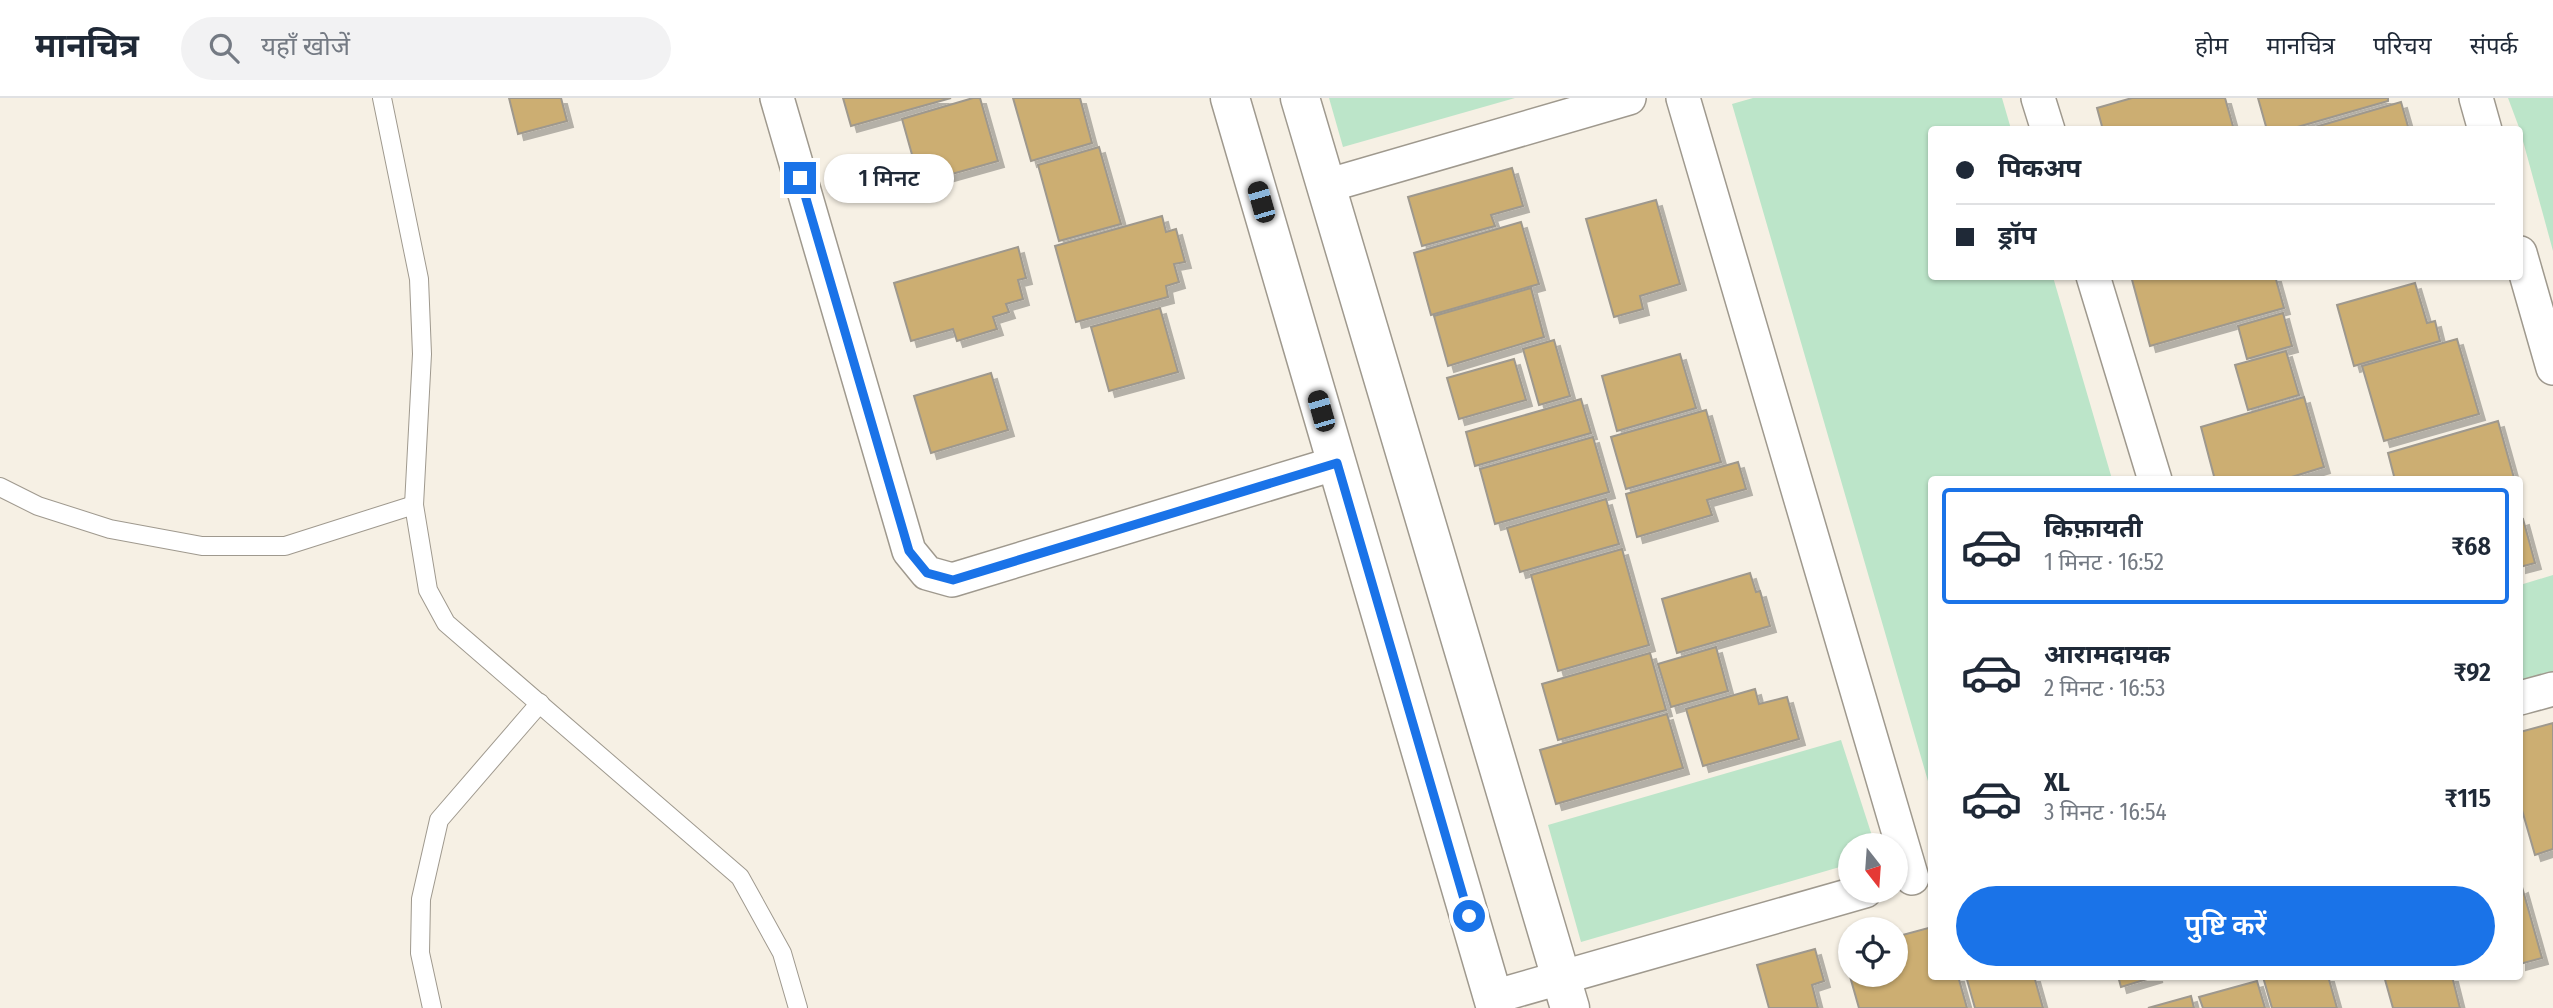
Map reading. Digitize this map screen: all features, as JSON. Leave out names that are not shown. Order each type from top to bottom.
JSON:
[{"type":"street","points":[[777,98],[909,551],[927,573],[953,580],[1337,463]]},
{"type":"street","points":[[1230,98],[1495,1002],[1565,992],[1838,900]]},
{"type":"street","points":[[1300,98],[1565,992]]},
{"type":"street","points":[[1326,186],[1629,98]]},
{"type":"street","points":[[1683,98],[1913,877]]},
{"type":"street","points":[[2038,98],[2047,126]]},
{"type":"street","points":[[2476,98],[2484,126]]},
{"type":"street","points":[[2523,263],[2553,368]]},
{"type":"street","points":[[2094,280],[2154,476]]},
{"type":"street","points":[[2523,697],[2553,689]]},
{"type":"lane","points":[[382,98],[419,279],[422,354],[414,505],[428,590],[446,622],[740,877],[782,953],[798,1008]]},
{"type":"lane","points":[[0,487],[38,506],[110,530],[202,546],[285,546],[414,505]]},
{"type":"lane","points":[[432,1008],[420,953],[421,899],[439,820],[540,703]]},
{"type":"green space","points":[[1329,98],[1515,98],[1343,147]]},
{"type":"green space","points":[[1753,98],[2002,98],[2010,126],[1928,126],[1928,280],[2054,280],[2111,476],[1928,476],[1928,781],[1732,104]]},
{"type":"green space","points":[[2508,98],[2553,98],[2553,251],[2523,141],[2523,126],[2518,126]]},
{"type":"green space","points":[[2553,575],[2553,675],[2523,684],[2523,584]]},
{"type":"green space","points":[[1841,740],[1871,833],[1838,833],[1838,867],[1581,942],[1548,825]]},
{"type":"building","points":[[509,98],[561,98],[567,121],[518,134]]},
{"type":"building","points":[[843,98],[951,98],[851,126]]},
{"type":"building","points":[[980,98],[998,161],[920,183],[902,119]]},
{"type":"building","points":[[1013,98],[1080,98],[1092,143],[1031,161]]},
{"type":"building","points":[[2132,98],[2225,98],[2233,126],[2102,126],[2097,108]]},
{"type":"building","points":[[2258,98],[2388,98],[2388,101],[2301,126],[2266,126]]},
{"type":"building","points":[[2401,102],[2408,126],[2319,126]]},
{"type":"building","points":[[1099,147],[1121,224],[1059,241],[1038,165]]},
{"type":"building","points":[[1512,168],[1523,206],[1491,215],[1495,226],[1422,246],[1408,197]]},
{"type":"building","points":[[1656,200],[1680,284],[1640,296],[1643,309],[1614,317],[1586,219]]},
{"type":"building","points":[[1162,216],[1166,232],[1176,229],[1185,262],[1174,264],[1179,282],[1166,286],[1168,297],[1076,322],[1055,246]]},
{"type":"building","points":[[1521,222],[1539,284],[1431,315],[1414,253]]},
{"type":"building","points":[[1018,247],[1026,278],[1018,280],[1023,299],[1006,304],[1009,312],[993,317],[997,329],[957,341],[953,329],[911,341],[894,283]]},
{"type":"building","points":[[2132,280],[2276,280],[2284,308],[2150,346]]},
{"type":"building","points":[[2415,283],[2427,323],[2435,321],[2440,341],[2354,366],[2337,305]]},
{"type":"building","points":[[1531,288],[1544,337],[1448,366],[1434,316]]},
{"type":"building","points":[[1160,308],[1178,372],[1109,391],[1091,327]]},
{"type":"building","points":[[2283,313],[2292,346],[2247,359],[2238,326]]},
{"type":"building","points":[[2457,339],[2479,414],[2384,441],[2362,366]]},
{"type":"building","points":[[1554,340],[1570,396],[1539,405],[1523,349]]},
{"type":"building","points":[[2286,351],[2299,395],[2248,410],[2235,365]]},
{"type":"building","points":[[1680,354],[1696,408],[1617,431],[1602,376]]},
{"type":"building","points":[[1514,359],[1526,400],[1459,419],[1447,378]]},
{"type":"building","points":[[991,373],[1008,430],[931,453],[914,396]]},
{"type":"building","points":[[2304,397],[2324,467],[2295,476],[2214,476],[2201,427]]},
{"type":"building","points":[[1581,399],[1591,433],[1475,466],[1466,432]]},
{"type":"building","points":[[1706,410],[1721,462],[1626,489],[1611,437]]},
{"type":"building","points":[[2498,421],[2513,476],[2394,476],[2388,453]]},
{"type":"building","points":[[1593,437],[1609,492],[1495,524],[1480,469]]},
{"type":"building","points":[[1738,462],[1746,489],[1707,500],[1712,515],[1637,537],[1626,494]]},
{"type":"building","points":[[1606,499],[1619,544],[1520,572],[1507,528]]},
{"type":"building","points":[[2523,519],[2535,563],[2523,566]]},
{"type":"building","points":[[1622,549],[1649,645],[1558,671],[1531,575]]},
{"type":"building","points":[[1750,573],[1756,592],[1760,591],[1770,626],[1677,653],[1662,599]]},
{"type":"building","points":[[1716,647],[1728,691],[1671,707],[1658,664]]},
{"type":"building","points":[[1650,653],[1666,710],[1558,740],[1542,684]]},
{"type":"building","points":[[1755,689],[1759,704],[1787,697],[1799,739],[1703,766],[1686,709]]},
{"type":"building","points":[[1667,714],[1683,768],[1556,804],[1540,750]]},
{"type":"building","points":[[2553,723],[2553,849],[2535,855],[2523,813],[2523,731]]},
{"type":"building","points":[[2523,891],[2542,958],[2523,963]]},
{"type":"building","points":[[1928,928],[1928,980],[1959,980],[1967,1008],[1859,1008],[1853,987],[1908,987],[1908,933]]},
{"type":"building","points":[[1815,949],[1824,981],[1812,985],[1818,1008],[1769,1008],[1757,965]]},
{"type":"building","points":[[1967,980],[2035,980],[2043,1008],[1975,1008]]},
{"type":"building","points":[[2119,980],[2144,980],[2121,987]]},
{"type":"building","points":[[2264,980],[2329,980],[2337,1008],[2272,1008]]},
{"type":"building","points":[[2385,980],[2453,980],[2460,1008],[2393,1008]]},
{"type":"building","points":[[2257,981],[2265,1008],[2203,1008],[2199,997]]},
{"type":"building","points":[[2191,996],[2194,1008],[2148,1008]]},
{"type":"route","points":[[800,178],[909,551],[927,573],[953,580],[1337,463],[1469,916]]}]
